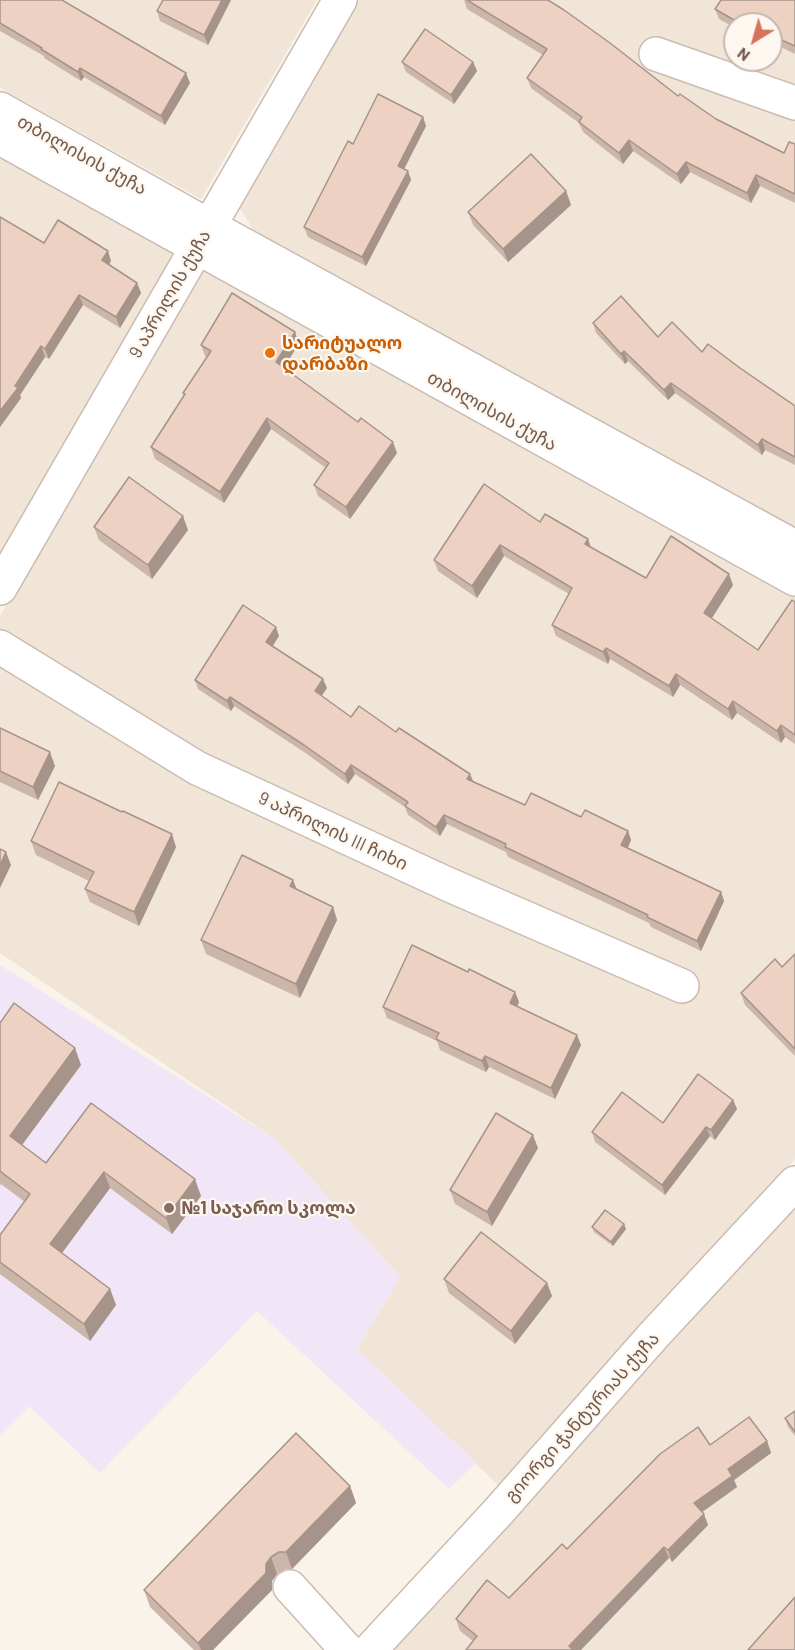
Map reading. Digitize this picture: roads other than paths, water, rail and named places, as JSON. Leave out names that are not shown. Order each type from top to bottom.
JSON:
[{"type":"street","name":"9 აპრილის ქუჩა","points":[[0,588],[340,0]]},
{"type":"street","points":[[656,54],[795,103]]},
{"type":"street","name":"თბილისის ქუჩა","points":[[0,109],[203,237],[795,579]]},
{"type":"street","name":"თბილისის ქუჩა","points":[[0,138],[203,237],[795,547]]},
{"type":"street","name":"9 აპრილის III ჩიხი","points":[[0,647],[197,768],[445,883],[682,986]]},
{"type":"street","name":"გიორგი ჭანტურიას ქუჩა","points":[[370,1650],[498,1512],[653,1336],[795,1183]]},
{"type":"street","points":[[290,1587],[347,1650]]},
{"type":"place","name":"სარიტუალო დარბაზი","points":[[270,353]]},
{"type":"place","name":"№1 საჯარო სკოლა","points":[[169,1208]]}]
